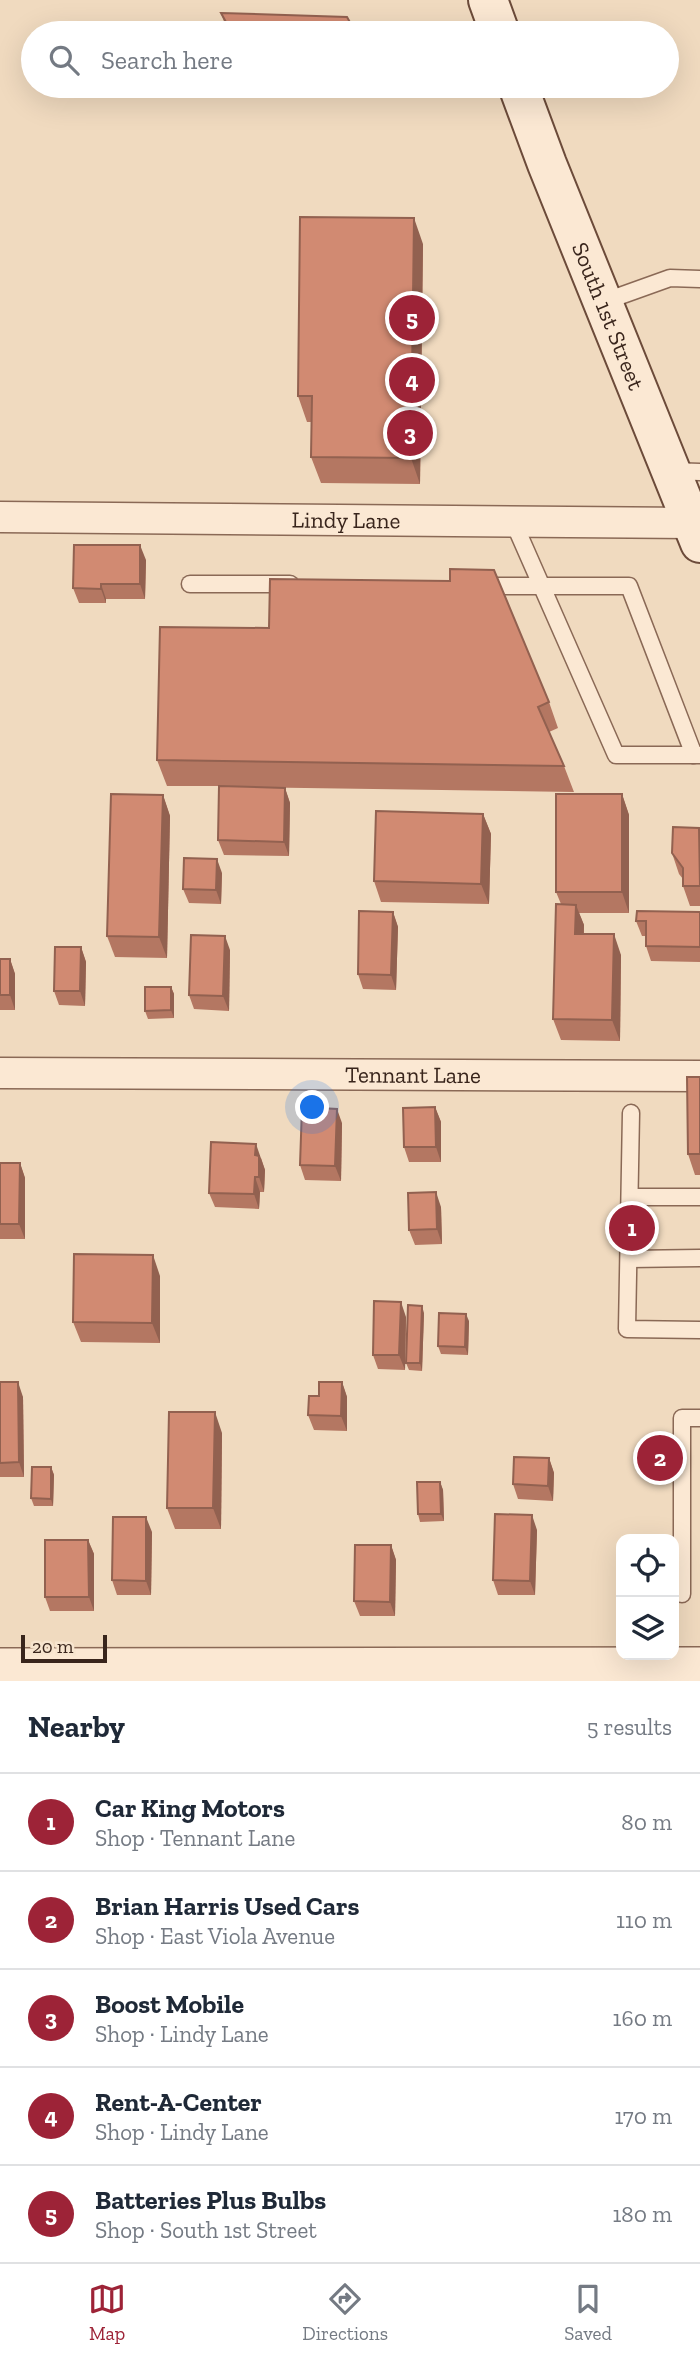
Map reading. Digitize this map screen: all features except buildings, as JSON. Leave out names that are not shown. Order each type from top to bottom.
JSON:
[{"type":"main road","points":[[488,0],[496,21]]},
{"type":"main road","name":"South 1st Street","points":[[523,98],[603,302],[685,472],[696,533]]},
{"type":"street","name":"Lindy Lane","points":[[0,517],[513,522],[696,533]]},
{"type":"street","name":"Tennant Lane","points":[[0,1073],[700,1076]]},
{"type":"street","points":[[0,1667],[700,1666]]},
{"type":"lane","points":[[603,302],[670,278],[700,279]]},
{"type":"lane","points":[[461,586],[542,586],[629,586],[697,755],[616,755],[542,586],[513,522]]},
{"type":"lane","points":[[190,584],[312,584]]},
{"type":"lane","points":[[631,1113],[627,1329],[700,1330]]},
{"type":"lane","points":[[630,1197],[700,1197]]},
{"type":"lane","points":[[629,1259],[700,1258]]},
{"type":"lane","points":[[682,1594],[681,1418],[700,1418]]},
{"type":"place","name":"Batteries Plus Bulbs","points":[[412,318]]},
{"type":"place","name":"Rent-A-Center","points":[[412,380]]},
{"type":"place","name":"Boost Mobile","points":[[410,433]]},
{"type":"place","name":"Car King Motors","points":[[632,1228]]},
{"type":"place","name":"Brian Harris Used Cars","points":[[660,1458]]}]
